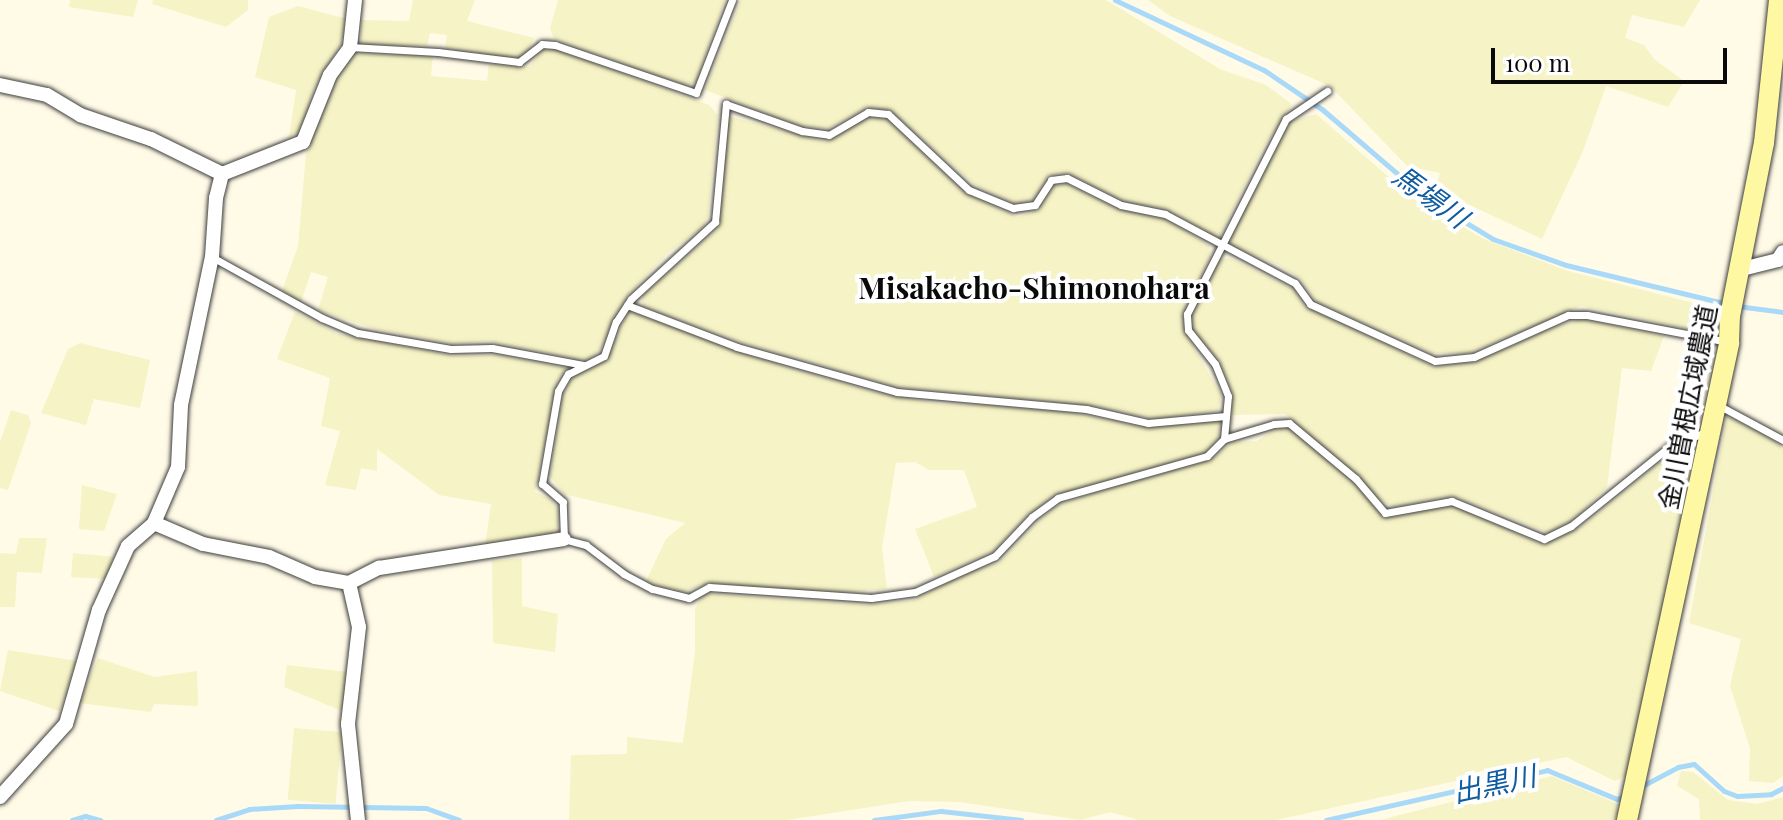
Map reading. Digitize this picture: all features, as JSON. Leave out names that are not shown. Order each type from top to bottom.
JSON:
[{"type":"street","points":[[0,85],[47,95],[80,115],[151,139],[222,174],[303,142],[330,75],[350,47],[355,0]]},
{"type":"street","name":"金川曽根広域農道","points":[[1629,812],[1729,343],[1730,316],[1742,269],[1764,143],[1779,0]]},
{"type":"street","points":[[0,797],[66,724],[99,610],[128,546],[154,523],[178,467],[181,405],[212,257],[216,198],[222,174]]},
{"type":"street","points":[[1742,269],[1778,260],[1783,252]]},
{"type":"street","points":[[154,523],[203,544],[269,557],[315,577],[349,583],[379,568],[564,539]]},
{"type":"street","points":[[349,583],[359,627],[348,724],[357,817]]},
{"type":"lane","points":[[350,47],[438,52],[519,62],[542,44],[555,45],[696,93],[732,0]]},
{"type":"lane","points":[[1224,439],[1228,396],[1215,364],[1188,330],[1187,314],[1286,119],[1324,93]]},
{"type":"lane","points":[[1710,430],[1669,447],[1571,526],[1544,539],[1452,501],[1385,513],[1356,479],[1289,423],[1274,424],[1224,439],[1207,456],[1058,498],[1032,517],[995,556],[915,592],[845,597],[709,587],[689,598],[652,589],[624,574],[586,545],[564,539],[563,502],[542,484],[558,391],[568,374],[604,356],[616,322],[627,305],[715,222],[726,104],[802,131],[829,135],[868,112],[888,114],[969,190],[1013,208],[1035,205],[1051,180],[1067,178],[1121,205],[1165,214],[1295,283],[1310,304],[1435,361],[1474,357],[1568,315],[1587,315],[1729,343]]},
{"type":"lane","points":[[212,257],[322,318],[358,333],[451,349],[492,348],[585,365]]},
{"type":"lane","points":[[627,305],[737,347],[897,392],[1086,409],[1148,423],[1226,416]]},
{"type":"lane","points":[[1717,405],[1783,440]]},
{"type":"shaded area","points":[[70,0],[138,0],[133,17],[69,7]]},
{"type":"shaded area","points":[[153,0],[248,0],[248,10],[226,27],[152,4]]},
{"type":"shaded area","points":[[413,0],[475,0],[467,21],[534,38],[527,54],[515,59],[445,48],[447,35],[430,33],[427,46],[361,45],[361,20],[409,21]]},
{"type":"shaded area","points":[[558,0],[725,0],[696,83],[685,85],[554,39],[550,28]]},
{"type":"shaded area","points":[[741,0],[1106,0],[1220,69],[1266,85],[1292,104],[1263,148],[1219,238],[1166,209],[1126,202],[1067,173],[1049,175],[1034,199],[1016,204],[975,185],[890,110],[867,107],[828,129],[800,126],[705,90]]},
{"type":"shaded area","points":[[1148,0],[1700,0],[1684,27],[1632,15],[1625,38],[1644,45],[1654,59],[1684,81],[1668,107],[1606,86],[1583,151],[1542,239],[1436,189],[1440,173],[1407,166],[1330,86],[1170,16]]},
{"type":"shaded area","points":[[298,6],[347,19],[342,42],[315,86],[300,132],[289,137],[296,90],[255,77],[269,17]]},
{"type":"shaded area","points":[[555,49],[709,105],[718,115],[708,216],[703,227],[668,253],[627,296],[600,350],[587,361],[487,341],[454,344],[375,329],[318,310],[328,277],[311,272],[301,302],[282,291],[298,246],[306,154],[335,77],[353,54],[433,55],[431,76],[487,81],[489,64],[529,67],[543,50]]},
{"type":"shaded area","points":[[1316,114],[1413,198],[1484,239],[1568,271],[1721,310],[1720,328],[1707,333],[1581,306],[1469,353],[1432,353],[1317,302],[1301,279],[1279,265],[1232,246],[1231,237],[1287,122]]},
{"type":"shaded area","points":[[729,116],[826,142],[869,117],[887,119],[965,193],[1017,217],[1038,210],[1054,186],[1067,184],[1117,209],[1163,218],[1209,245],[1210,256],[1183,317],[1188,338],[1221,394],[1218,411],[1154,419],[1095,406],[898,387],[740,342],[643,306],[642,296],[717,230]]},
{"type":"shaded area","points":[[1230,258],[1294,289],[1304,306],[1434,367],[1474,362],[1554,327],[1582,319],[1664,336],[1651,371],[1622,368],[1607,487],[1572,521],[1549,533],[1452,496],[1394,507],[1379,499],[1285,414],[1231,415],[1233,394],[1220,361],[1193,331],[1187,314],[1220,259]]},
{"type":"shaded area","points":[[629,310],[747,355],[873,392],[940,404],[1075,413],[1142,427],[1220,421],[1218,439],[1205,453],[1053,496],[1028,515],[992,552],[934,577],[915,529],[977,507],[964,470],[929,470],[915,462],[896,463],[882,548],[887,589],[823,594],[709,583],[683,592],[645,583],[666,539],[685,523],[564,494],[550,476],[563,394],[574,376],[606,360]]},
{"type":"shaded area","points":[[295,312],[338,334],[454,356],[498,355],[566,368],[558,379],[535,492],[550,499],[558,508],[558,537],[485,546],[491,504],[439,495],[377,449],[377,471],[361,468],[356,490],[325,485],[340,431],[321,426],[330,378],[277,359]]},
{"type":"shaded area","points":[[80,343],[150,360],[140,408],[94,399],[86,425],[41,413],[68,349]]},
{"type":"shaded area","points":[[11,410],[28,415],[31,423],[8,490],[0,488],[0,442]]},
{"type":"shaded area","points":[[1727,416],[1766,435],[1783,448],[1783,776],[1773,783],[1749,781],[1750,748],[1730,686],[1741,639],[1689,623]]},
{"type":"shaded area","points":[[1276,428],[1289,428],[1353,481],[1384,516],[1452,504],[1542,545],[1582,526],[1679,447],[1688,481],[1627,775],[1615,781],[1566,757],[1276,820],[1139,820],[1110,812],[1081,820],[960,802],[909,801],[787,820],[569,820],[571,755],[627,754],[627,737],[683,743],[695,651],[695,609],[703,593],[866,605],[914,600],[966,572],[999,563],[1039,520],[1062,503],[1215,457],[1232,442],[1257,441]]},
{"type":"shaded area","points":[[82,485],[117,494],[104,531],[79,529]]},
{"type":"shaded area","points":[[19,538],[47,538],[42,573],[17,572],[15,607],[0,607],[0,553],[16,554]]},
{"type":"shaded area","points":[[73,553],[114,557],[106,579],[71,577]]},
{"type":"shaded area","points":[[522,558],[522,606],[558,614],[555,652],[493,643],[492,561]]},
{"type":"shaded area","points":[[8,650],[77,661],[59,711],[0,691]]},
{"type":"shaded area","points":[[98,658],[154,677],[197,671],[198,706],[154,704],[151,712],[79,703]]},
{"type":"shaded area","points":[[287,665],[348,672],[342,711],[284,687]]},
{"type":"shaded area","points":[[294,728],[342,732],[336,804],[288,800]]},
{"type":"shaded area","points":[[1681,771],[1693,772],[1728,800],[1757,804],[1783,797],[1783,820],[1700,820],[1699,799],[1677,786]]},
{"type":"shaded area","points":[[1552,776],[1618,804],[1616,820],[1380,820]]},
{"type":"waterway","name":"馬場川","points":[[1115,0],[1264,70],[1323,110],[1427,199],[1493,239],[1566,265],[1727,304]]},
{"type":"waterway","name":"馬場川","points":[[1737,306],[1783,312]]},
{"type":"waterway","name":"出黒川","points":[[1642,786],[1678,767],[1694,764],[1724,791],[1737,796],[1771,794],[1783,788]]},
{"type":"waterway","name":"出黒川","points":[[1326,820],[1547,770],[1617,799],[1626,795]]},
{"type":"waterway","name":"出黒川","points":[[216,820],[249,809],[298,806],[426,808],[459,820]]},
{"type":"waterway","name":"出黒川","points":[[874,820],[941,811],[1022,820]]},
{"type":"waterway","name":"出黒川","points":[[72,820],[85,816],[100,820]]},
{"type":"district","name":"Misakacho-Shimonohara","points":[[1034,287]]}]
